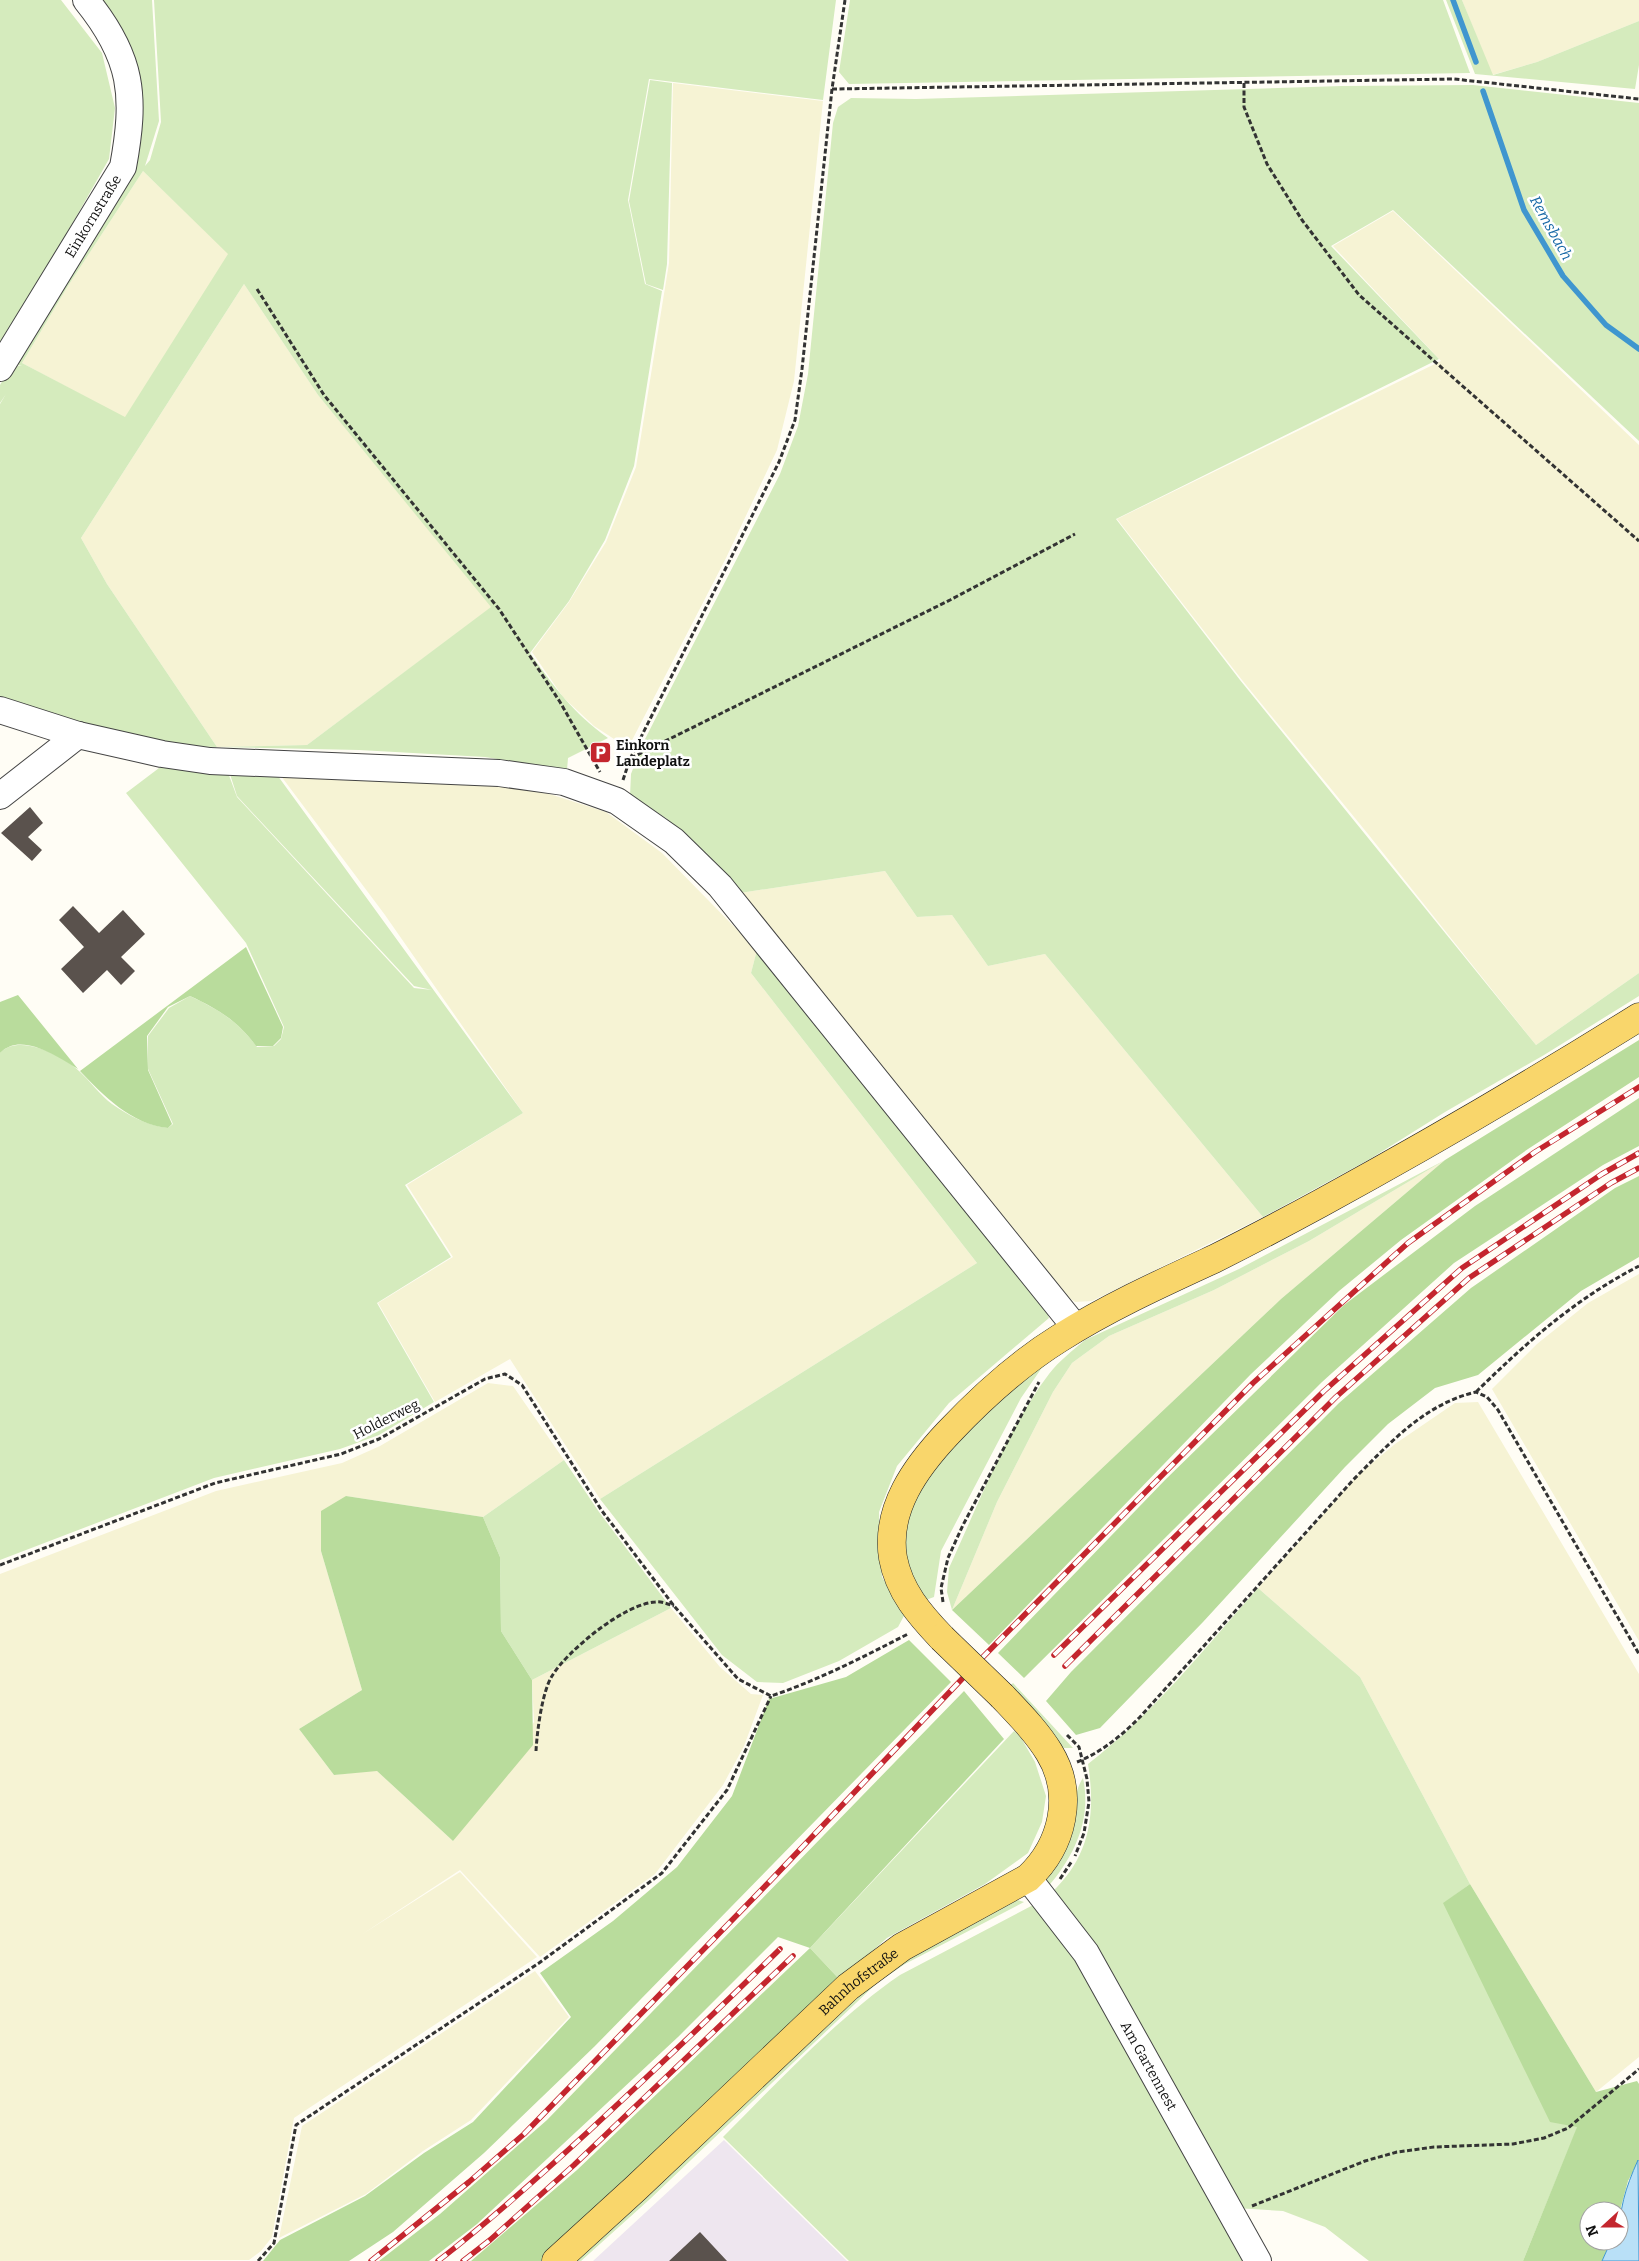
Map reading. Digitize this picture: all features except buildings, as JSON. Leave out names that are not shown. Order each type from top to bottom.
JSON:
[{"type":"main road","name":"Bahnhofstraße","points":[[556,2261],[636,2188],[848,1987],[902,1947],[1028,1878],[1042,1863],[1059,1831],[1063,1802],[1062,1782],[1070,1764],[1051,1754],[1035,1731],[937,1622],[906,1593],[894,1559],[894,1528],[901,1500],[924,1459],[985,1395],[1025,1362],[1076,1328],[1117,1305],[1268,1231],[1361,1182],[1516,1092],[1639,1017]]},
{"type":"street","name":"Einkornstraße","points":[[0,368],[123,168],[130,129],[130,90],[120,52],[101,18],[86,0]]},
{"type":"street","points":[[0,710],[78,735],[162,754],[210,761],[499,773],[564,782],[617,801],[674,841],[720,886],[1076,1328]]},
{"type":"street","points":[[0,796],[78,735]]},
{"type":"street","name":"Am Gartennest","points":[[1028,1878],[1086,1952],[1258,2261]]},
{"type":"path","points":[[617,801],[630,759],[779,462],[795,420],[832,89],[844,0]]},
{"type":"path","points":[[832,89],[1454,79],[1639,99]]},
{"type":"path","points":[[1244,83],[1244,107],[1267,164],[1302,220],[1359,295],[1639,541]]},
{"type":"path","points":[[257,289],[324,395],[499,609],[560,702],[617,801]]},
{"type":"path","points":[[630,759],[950,600],[1075,534]]},
{"type":"path","points":[[1070,1764],[1112,1742],[1140,1717],[1384,1448],[1428,1412],[1444,1402],[1476,1392],[1530,1341],[1583,1298],[1639,1266]]},
{"type":"path","name":"Holderweg","points":[[0,1565],[215,1483],[341,1454],[379,1438],[485,1379],[505,1374],[522,1385],[602,1511],[674,1606],[738,1679],[771,1696]]},
{"type":"path","points":[[258,2261],[274,2243],[296,2125],[539,1963],[662,1873],[728,1790],[771,1696],[800,1686],[937,1622],[942,1601],[941,1588],[948,1558],[963,1525],[1041,1379]]},
{"type":"path","points":[[1476,1392],[1487,1397],[1498,1410],[1639,1654]]},
{"type":"path","points":[[536,1751],[537,1725],[551,1678],[574,1649],[624,1613],[654,1602],[674,1606]]},
{"type":"path","points":[[1070,1764],[1079,1747]]},
{"type":"path","points":[[1070,1764],[1086,1774]]},
{"type":"path","points":[[1231,2214],[1365,2161],[1397,2152],[1434,2147],[1513,2144],[1544,2138],[1568,2128],[1639,2069]]},
{"type":"shaded area","points":[[1462,0],[1639,0],[1639,21],[1537,62],[1492,75]]},
{"type":"shaded area","points":[[673,83],[823,101],[794,381],[777,450],[726,558],[628,748],[594,726],[563,697],[532,652],[569,602],[606,542],[636,467],[669,263]]},
{"type":"shaded area","points":[[143,171],[229,254],[125,418],[22,363],[68,286]]},
{"type":"shaded area","points":[[1393,211],[1639,445],[1639,973],[1536,1045],[1368,834],[1242,680],[1117,519],[1441,361],[1333,246]]},
{"type":"shaded area","points":[[244,284],[318,395],[492,607],[307,745],[217,747],[107,584],[81,538]]},
{"type":"shaded area","points":[[278,772],[537,790],[606,812],[662,853],[757,950],[751,973],[977,1263],[600,1499],[510,1359],[435,1402],[378,1303],[453,1257],[407,1185],[523,1113],[385,915]]},
{"type":"shaded area","points":[[885,871],[917,917],[952,915],[988,966],[1045,954],[1263,1217],[1092,1301],[1075,1302],[1058,1290],[740,893]]},
{"type":"shaded area","points":[[1445,1160],[1281,1299],[952,1610],[997,1502],[1053,1392],[1072,1363],[1109,1336],[1214,1290],[1309,1241]]},
{"type":"shaded area","points":[[1639,1274],[1639,1641],[1492,1389],[1537,1344],[1588,1303]]},
{"type":"shaded area","points":[[488,1383],[513,1386],[564,1460],[483,1517],[346,1496],[321,1551],[362,1690],[299,1729],[334,1775],[376,1770],[453,1841],[534,1722],[532,1680],[671,1608],[720,1667],[751,1694],[763,1695],[744,1746],[723,1785],[655,1874],[540,1957],[460,1870],[361,1935],[460,1872],[537,1957],[294,2118],[272,2237],[261,2251],[249,2260],[0,2261],[0,1574],[216,1491],[342,1463],[380,1446]]},
{"type":"shaded area","points":[[1478,1402],[1639,1674],[1639,2057],[1596,2092],[1470,1884],[1360,1677],[1258,1588],[1358,1475],[1395,1444],[1455,1403]]},
{"type":"shaded area","points":[[535,1971],[569,2017],[471,2120],[423,2151],[366,2194],[279,2238],[302,2126]]},
{"type":"shaded area","points":[[724,2140],[847,2261],[593,2261]]},
{"type":"green space","points":[[0,0],[61,0],[102,53],[115,108],[109,159],[26,305],[0,345]]},
{"type":"green space","points":[[102,0],[152,0],[159,121],[145,166],[150,160],[161,122],[154,0],[836,0],[823,100],[649,79],[628,200],[645,284],[662,291],[634,466],[605,540],[569,601],[530,653],[565,699],[608,738],[568,758],[567,770],[485,757],[359,750],[217,747],[170,746],[93,729],[0,698],[0,404],[6,394],[0,403],[0,385],[10,368],[22,365],[10,366],[136,162]],"holes":[[[143,171],[228,254],[125,417],[22,363],[68,286]],[[244,284],[318,395],[491,607],[307,745],[217,747],[107,584],[81,538]]]},
{"type":"green space","points":[[850,0],[1443,0],[1470,73],[849,84],[839,72]]},
{"type":"green space","points":[[1446,0],[1462,0],[1493,75],[1537,62],[1639,21],[1639,65],[1635,89],[1475,74]]},
{"type":"green space","points":[[650,80],[672,83],[667,264],[663,290],[646,284],[629,201]]},
{"type":"green space","points":[[1473,85],[1639,103],[1639,441],[1393,210],[1331,246],[1439,359],[1116,519],[1240,680],[1536,1045],[1639,973],[1639,996],[1370,1159],[1263,1217],[1045,954],[988,966],[952,915],[917,917],[885,871],[740,893],[666,818],[630,796],[631,774],[642,745],[780,474],[798,426],[808,374],[833,123],[838,107],[851,98],[916,99],[1342,86]]},
{"type":"green space","points":[[163,765],[227,770],[237,797],[414,988],[432,990],[414,986],[237,796],[229,771],[275,772],[523,1113],[405,1185],[451,1257],[377,1303],[434,1402],[379,1435],[340,1449],[214,1478],[0,1560],[0,1053],[8,1047],[18,1045],[40,1048],[52,1053],[72,1065],[118,1108],[146,1122],[168,1128],[173,1124],[148,1069],[148,1036],[169,1008],[190,996],[210,1006],[235,1023],[257,1047],[274,1046],[281,1039],[284,1027],[246,943],[126,793]]},
{"type":"green space","points":[[246,947],[283,1027],[281,1038],[273,1046],[256,1046],[242,1029],[227,1016],[190,996],[168,1007],[147,1036],[148,1070],[172,1124],[168,1128],[142,1121],[130,1115],[109,1099],[80,1071]]},
{"type":"green space","points":[[757,950],[1044,1304],[1049,1318],[949,1403],[897,1466],[879,1512],[882,1577],[905,1614],[898,1627],[839,1661],[783,1683],[757,1682],[722,1655],[600,1499],[977,1263],[751,973]]},
{"type":"green space","points":[[18,995],[78,1069],[50,1053],[29,1045],[9,1047],[0,1053],[0,1002]]},
{"type":"green space","points":[[1639,1040],[1639,1077],[1528,1149],[1401,1240],[1339,1291],[1251,1374],[989,1645],[952,1610],[1281,1299],[1445,1160]]},
{"type":"green space","points":[[1639,1098],[1639,1146],[1603,1165],[1454,1263],[1322,1382],[1024,1678],[998,1653],[1165,1480],[1344,1305],[1475,1206]]},
{"type":"green space","points":[[1445,1160],[1309,1241],[1214,1290],[1109,1336],[1072,1363],[1053,1392],[997,1502],[952,1610],[947,1592],[949,1568],[982,1493],[1007,1443],[1034,1396],[1049,1374],[1066,1356],[1085,1340],[1239,1269]]},
{"type":"green space","points":[[1639,1176],[1639,1257],[1581,1291],[1478,1375],[1435,1388],[1388,1424],[1345,1467],[1203,1622],[1100,1728],[1076,1735],[1046,1701],[1071,1672],[1339,1403],[1471,1288],[1615,1188]]},
{"type":"green space","points":[[1075,1339],[1041,1369],[1021,1398],[941,1551],[934,1597],[923,1601],[912,1578],[905,1556],[905,1520],[916,1489],[986,1407]]},
{"type":"green space","points":[[564,1460],[599,1512],[671,1608],[532,1680],[501,1631],[500,1557],[483,1517]]},
{"type":"green space","points":[[346,1496],[483,1517],[500,1557],[501,1631],[532,1680],[533,1745],[453,1841],[377,1771],[334,1775],[299,1729],[362,1690],[321,1551],[321,1511]]},
{"type":"green space","points":[[1258,1588],[1360,1677],[1470,1884],[1444,1903],[1578,2126],[1523,2261],[1369,2261],[1325,2227],[1283,2211],[1236,2208],[1052,1892],[1075,1864],[1087,1833],[1091,1800],[1088,1764],[1112,1745],[1156,1702]]},
{"type":"green space","points":[[909,1640],[951,1682],[595,2046],[484,2153],[393,2232],[349,2261],[263,2261],[280,2240],[365,2196],[424,2153],[473,2122],[571,2017],[540,1973],[613,1921],[677,1867],[732,1796],[769,1699],[846,1677]]},
{"type":"green space","points":[[1013,1683],[1073,1748],[1064,1748],[1057,1744],[1008,1688]]},
{"type":"green space","points":[[964,1691],[1004,1739],[810,1948],[778,1937],[678,2037],[477,2224],[429,2261],[379,2261],[440,2214],[547,2120]]},
{"type":"green space","points":[[1014,1731],[1020,1736],[1035,1762],[1046,1796],[1042,1822],[1028,1853],[985,1884],[887,1938],[840,1980],[810,1948]]},
{"type":"green space","points":[[1083,1778],[1085,1809],[1079,1837],[1065,1864],[1047,1888],[1049,1873],[1066,1846],[1072,1832],[1077,1791]]},
{"type":"green space","points":[[1470,1884],[1596,2092],[1637,2081],[1639,2084],[1639,2160],[1628,2181],[1623,2201],[1579,2201],[1579,2251],[1606,2251],[1602,2261],[1523,2261],[1577,2127],[1550,2122],[1443,1903]]},
{"type":"green space","points":[[1014,1899],[1024,1902],[905,1964],[877,1983],[650,2199],[581,2261],[574,2261],[874,1978]]},
{"type":"green space","points":[[1035,1904],[1046,1910],[1250,2261],[849,2261],[723,2137],[830,2031],[876,1992],[900,1975]]},
{"type":"green space","points":[[810,1948],[840,1980],[614,2198],[541,2261],[471,2261],[577,2170]]},
{"type":"water","points":[[1638,2160],[1639,2261],[1602,2261],[1606,2251],[1629,2251],[1629,2201],[1624,2201]]},
{"type":"waterway","name":"Remsbach","points":[[1453,0],[1476,62]]},
{"type":"waterway","name":"Remsbach","points":[[1483,91],[1524,210],[1563,276],[1606,325],[1639,349]]},
{"type":"railway","points":[[371,2261],[469,2182],[524,2134],[772,1879],[980,1660],[1253,1383],[1408,1243],[1535,1152],[1639,1087]]},
{"type":"railway","points":[[1054,1655],[1324,1391],[1462,1268],[1602,1174],[1639,1153]]},
{"type":"railway","points":[[1065,1666],[1336,1397],[1469,1278],[1611,1183],[1639,1168]]},
{"type":"railway","points":[[438,2261],[572,2147],[780,1949]]},
{"type":"railway","points":[[463,2261],[490,2240],[574,2165],[793,1956]]},
{"type":"place","name":"Einkorn Landeplatz","points":[[600,753]]}]
